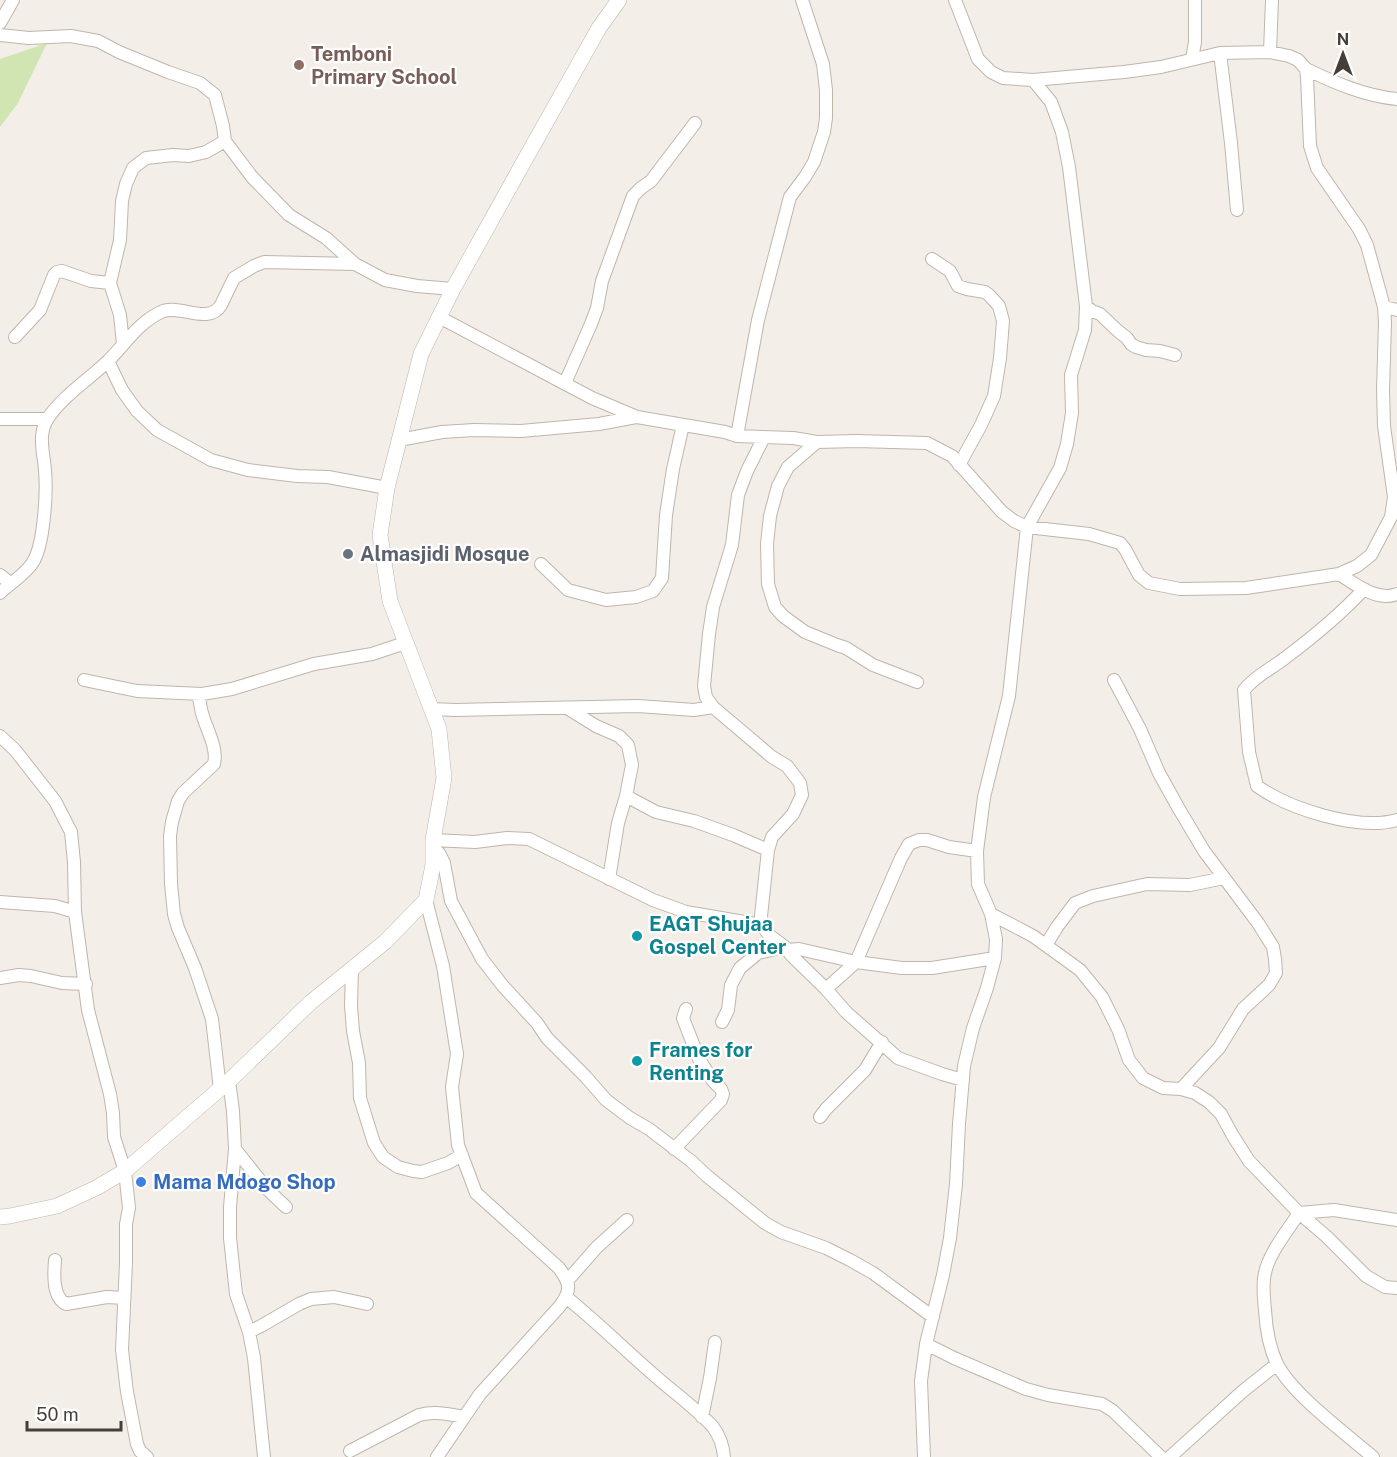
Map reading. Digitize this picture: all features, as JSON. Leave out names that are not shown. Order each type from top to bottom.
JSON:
[{"type":"street","points":[[0,23],[13,0]]},
{"type":"street","points":[[437,1457],[486,1387],[566,1297],[568,1290],[567,1280],[559,1268],[476,1193],[458,1145],[452,1087],[457,1054],[443,966],[426,900],[433,865],[433,844],[444,778],[439,729],[390,601],[380,535],[387,488],[421,354],[453,289],[599,28],[619,0]]},
{"type":"street","points":[[737,436],[758,320],[790,196],[814,162],[824,132],[826,90],[823,64],[802,0]]},
{"type":"street","points":[[955,0],[978,59],[991,72],[1003,78],[1033,80],[1124,72],[1161,67],[1220,53],[1270,52],[1298,60],[1306,69],[1332,82],[1397,99]]},
{"type":"street","points":[[1192,59],[1195,42],[1195,0]]},
{"type":"street","points":[[1270,52],[1272,0]]},
{"type":"street","points":[[0,34],[29,38],[71,36],[98,41],[129,56],[200,83],[214,95],[225,141],[252,177],[289,215],[326,238],[355,264],[385,280],[453,289]]},
{"type":"street","points":[[1220,53],[1237,210]]},
{"type":"street","points":[[439,317],[592,398],[637,417],[737,436],[793,438],[817,442],[927,443],[951,456],[1002,512],[1014,521],[1027,527],[1089,534],[1120,543],[1139,575],[1149,583],[1180,589],[1246,588],[1339,574],[1357,566],[1371,555],[1391,517],[1394,477],[1384,426],[1385,323],[1367,245],[1359,229],[1317,168],[1310,146],[1306,69]]},
{"type":"street","points":[[924,1457],[921,1381],[926,1344],[950,1238],[964,1066],[973,1028],[995,958],[996,939],[991,914],[978,884],[977,851],[984,797],[1009,696],[1027,527],[1060,468],[1072,413],[1071,375],[1085,330],[1086,306],[1069,167],[1062,132],[1051,102],[1033,80]]},
{"type":"street","points":[[565,383],[597,308],[605,271],[633,196],[651,181],[695,123]]},
{"type":"street","points":[[123,344],[120,315],[110,283],[120,240],[122,201],[133,168],[146,158],[189,156],[206,152],[225,141]]},
{"type":"street","points":[[932,259],[950,271],[958,286],[989,295],[999,306],[1003,321],[994,396],[960,465]]},
{"type":"street","points":[[0,593],[5,579],[33,562],[38,549],[45,512],[46,489],[41,441],[48,420],[59,404],[108,361],[136,328],[165,310],[205,314],[219,309],[234,278],[264,262],[355,264]]},
{"type":"street","points":[[15,337],[39,310],[54,274],[57,272],[62,271],[92,281],[110,283]]},
{"type":"street","points":[[1086,306],[1100,314],[1136,347],[1175,355]]},
{"type":"street","points":[[1383,308],[1397,310]]},
{"type":"street","points":[[108,361],[122,390],[137,411],[157,430],[211,460],[248,470],[328,477],[387,488]]},
{"type":"street","points":[[399,440],[442,432],[521,431],[599,424],[637,417]]},
{"type":"street","points":[[0,419],[48,420]]},
{"type":"street","points":[[541,564],[568,590],[606,600],[636,597],[653,591],[662,578],[666,515],[683,425]]},
{"type":"street","points":[[764,437],[738,495],[732,545],[712,607],[704,686],[706,697],[713,707],[772,757],[787,766],[800,783],[802,795],[793,814],[772,837],[768,850],[762,926],[846,1012],[898,1058],[963,1080]]},
{"type":"street","points":[[817,442],[788,467],[778,486],[770,516],[767,544],[768,584],[775,607],[805,632],[846,648],[873,665],[917,682]]},
{"type":"street","points":[[1339,574],[1378,595],[1389,597],[1397,594]]},
{"type":"street","points":[[1364,589],[1324,627],[1252,681],[1244,690],[1249,752],[1257,786],[1269,794],[1311,813],[1365,823],[1397,820]]},
{"type":"street","points":[[84,680],[136,691],[198,694],[232,689],[314,664],[372,654],[405,643]]},
{"type":"street","points":[[1114,680],[1160,773],[1204,851],[1258,923],[1273,947],[1276,973],[1269,985],[1243,1009],[1219,1048],[1181,1089]]},
{"type":"street","points":[[198,694],[215,760],[214,764],[183,793],[178,801],[170,836],[171,884],[174,914],[212,1019],[225,1085],[233,1111],[236,1149],[230,1207],[230,1238],[236,1294],[249,1332],[254,1358],[264,1457]]},
{"type":"street","points":[[431,709],[638,706],[694,710],[713,707]]},
{"type":"street","points":[[566,707],[596,726],[619,736],[628,745],[632,765],[618,823],[609,879]]},
{"type":"street","points":[[0,736],[15,750],[55,801],[71,832],[75,912],[88,1010],[110,1094],[114,1137],[125,1172],[129,1208],[126,1224],[122,1363],[137,1444],[140,1451],[147,1457]]},
{"type":"street","points":[[626,796],[656,812],[694,821],[768,850]]},
{"type":"street","points":[[433,844],[507,838],[529,839],[653,900],[686,912],[762,926]]},
{"type":"street","points":[[826,989],[855,962],[909,844],[927,840],[949,847],[977,851]]},
{"type":"street","points":[[433,844],[444,863],[451,901],[482,959],[502,986],[530,1014],[547,1038],[606,1100],[691,1161],[765,1223],[781,1232],[826,1248],[850,1260],[873,1273],[933,1317]]},
{"type":"street","points":[[1046,945],[1075,903],[1093,896],[1147,884],[1190,885],[1224,878]]},
{"type":"street","points":[[0,1217],[57,1206],[125,1172],[225,1085],[310,1002],[385,942],[426,900]]},
{"type":"street","points":[[0,902],[55,906],[75,912]]},
{"type":"street","points":[[991,914],[1034,936],[1080,970],[1102,997],[1118,1029],[1129,1060],[1143,1078],[1163,1088],[1196,1093],[1209,1102],[1221,1114],[1249,1161],[1299,1213],[1366,1276],[1384,1287],[1397,1288]]},
{"type":"street","points":[[722,1022],[728,1010],[731,985],[740,969],[758,953],[786,948],[799,949],[821,952],[855,962],[932,969],[995,958]]},
{"type":"street","points":[[352,968],[351,1006],[360,1098],[374,1143],[383,1157],[398,1167],[413,1171],[422,1172],[448,1163],[462,1155]]},
{"type":"street","points":[[0,978],[19,975],[86,984]]},
{"type":"street","points":[[674,1149],[721,1100],[723,1094],[699,1059],[683,1018],[686,1009]]},
{"type":"street","points":[[820,1117],[865,1070],[882,1042]]},
{"type":"street","points":[[236,1149],[267,1189],[286,1207]]},
{"type":"street","points":[[1299,1213],[1334,1210],[1397,1220]]},
{"type":"street","points":[[1299,1213],[1270,1259],[1265,1272],[1263,1289],[1269,1342],[1277,1364],[1297,1390],[1373,1457]]},
{"type":"street","points":[[567,1280],[597,1247],[627,1220]]},
{"type":"street","points":[[55,1260],[57,1295],[66,1304],[107,1297],[124,1298]]},
{"type":"street","points":[[249,1332],[311,1299],[334,1297],[367,1304]]},
{"type":"street","points":[[566,1297],[714,1429],[721,1440],[724,1457]]},
{"type":"street","points":[[702,1417],[715,1342]]},
{"type":"street","points":[[926,1344],[1026,1389],[1102,1404],[1113,1411],[1161,1457]]},
{"type":"street","points":[[1170,1457],[1243,1391],[1277,1364]]},
{"type":"street","points":[[350,1451],[419,1415],[442,1412],[464,1417]]},
{"type":"green space","points":[[47,43],[18,103],[0,127],[0,59]]},
{"type":"place","name":"Temboni Primary School","points":[[299,65]]},
{"type":"place","name":"Almasjidi Mosque","points":[[348,554]]},
{"type":"place","name":"EAGT Shujaa Gospel Center","points":[[637,936]]},
{"type":"place","name":"Frames for Renting","points":[[637,1061]]},
{"type":"place","name":"Mama Mdogo Shop","points":[[141,1182]]}]
